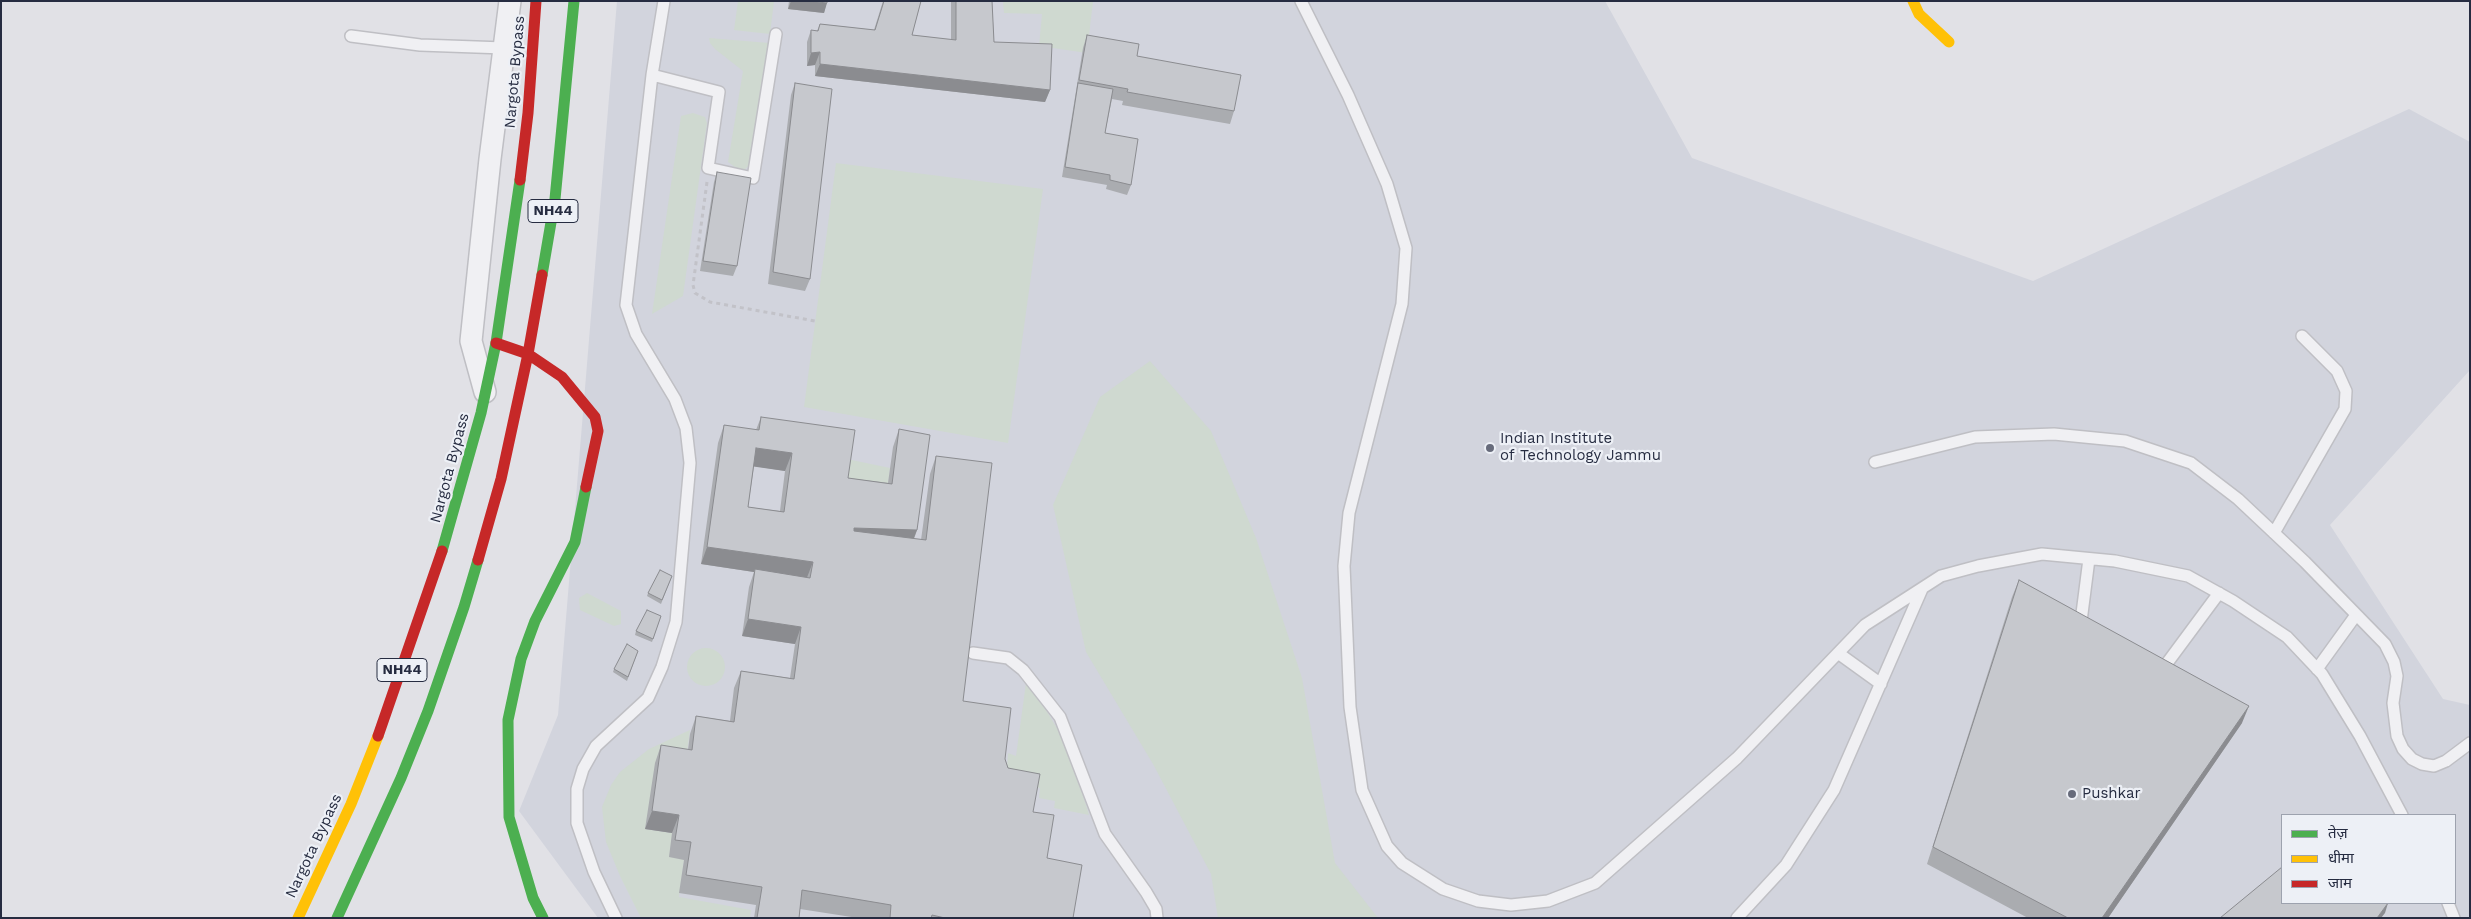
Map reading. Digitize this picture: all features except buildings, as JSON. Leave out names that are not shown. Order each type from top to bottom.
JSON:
[{"type":"main road","name":"Nargota Bypass","points":[[298,918],[351,804],[394,694],[440,558],[483,403],[496,343],[522,161],[536,1]]},
{"type":"main road","name":"NH44","points":[[337,918],[401,778],[428,711],[483,547],[515,419],[555,199],[574,1]]},
{"type":"main road","points":[[1913,1],[1919,14],[1950,42]]},
{"type":"main road","points":[[496,343],[528,354],[562,377],[574,389],[595,417],[598,431],[575,542],[535,621],[521,659],[508,720],[507,769],[509,817],[533,898],[543,918]]},
{"type":"street","points":[[483,403],[471,341],[510,1]]},
{"type":"lane","points":[[616,918],[594,872],[577,823],[577,788],[583,769],[596,746],[648,698],[662,667],[676,622],[690,463],[686,428],[676,399],[636,334],[626,305],[652,76],[664,1]]},
{"type":"lane","points":[[1301,1],[1348,95],[1387,184],[1406,248],[1402,304],[1349,513],[1344,566],[1350,707],[1362,790],[1387,846],[1402,863],[1443,889],[1478,901],[1511,905],[1548,901],[1595,883],[1737,758],[1865,625],[1941,576],[1978,566],[2042,554],[2115,561],[2188,576],[2287,637],[2317,669],[2360,736],[2401,814]]},
{"type":"lane","points":[[652,76],[720,92],[708,168],[753,178],[776,34]]},
{"type":"lane","points":[[351,36],[420,45],[504,48]]},
{"type":"lane","points":[[2274,533],[2345,409],[2346,391],[2337,371],[2302,336]]},
{"type":"lane","points":[[1875,462],[1975,437],[2054,434],[2125,441],[2191,463],[2238,499],[2385,644],[2394,662],[2397,676],[2393,702],[2397,736],[2403,748],[2422,764],[2434,766],[2446,761],[2470,743]]},
{"type":"lane","points":[[2078,642],[2089,559]]},
{"type":"lane","points":[[1737,918],[1786,865],[1834,790],[1922,588]]},
{"type":"lane","points":[[2150,686],[2218,593]]},
{"type":"lane","points":[[2317,669],[2356,615]]},
{"type":"lane","points":[[973,653],[1008,658],[1028,676],[1060,717],[1105,834],[1146,892],[1156,909],[1157,918]]},
{"type":"lane","points":[[1838,653],[1880,684]]},
{"type":"lane","points":[[2448,904],[2454,918]]},
{"type":"path","points":[[707,181],[693,284],[695,293],[702,299],[710,302],[816,321]]},
{"type":"shaded area","name":"Indian Institute of Technology Jammu","points":[[617,1],[1605,1],[1692,158],[2033,281],[2409,109],[2470,142],[2470,370],[2330,525],[2443,699],[2470,705],[2470,918],[598,918],[519,811],[558,715]]},
{"type":"shaded area","points":[[738,1],[774,1],[770,34],[734,30]]},
{"type":"shaded area","points":[[1003,1],[1093,1],[1087,53],[1039,46],[1042,14],[1004,13]]},
{"type":"shaded area","points":[[709,38],[769,43],[751,164],[745,169],[739,170],[728,162],[743,71],[715,49],[710,43]]},
{"type":"shaded area","points":[[693,113],[705,117],[707,123],[683,296],[652,314],[681,116]]},
{"type":"shaded area","points":[[836,163],[1043,189],[1008,443],[804,407]]},
{"type":"shaded area","points":[[1150,361],[1211,431],[1256,538],[1302,678],[1335,863],[1378,918],[1218,918],[1211,874],[1153,764],[1086,652],[1053,505],[1100,397]]},
{"type":"shaded area","points":[[847,459],[890,468],[886,501],[842,495]]},
{"type":"shaded area","points":[[587,593],[621,611],[621,624],[614,626],[580,610],[579,598]]},
{"type":"shaded area","points":[[706,648],[719,654],[725,667],[719,680],[706,686],[693,680],[687,667],[693,654]]},
{"type":"shaded area","points":[[1026,683],[1040,700],[1069,748],[1089,815],[1054,808],[1055,801],[1039,798],[1040,788],[1006,781],[1008,753],[1016,756]]},
{"type":"shaded area","points":[[690,730],[685,768],[645,829],[672,833],[684,860],[679,897],[751,910],[750,918],[641,918],[620,876],[606,842],[602,807],[611,785],[620,772],[649,749]]},
{"type":"traffic: fast","points":[[542,275],[555,199],[574,1]]},
{"type":"traffic: fast","points":[[442,551],[481,413],[496,343],[520,180]]},
{"type":"traffic: fast","points":[[543,918],[533,898],[509,817],[508,720],[521,659],[535,621],[575,542],[586,487]]},
{"type":"traffic: fast","points":[[337,918],[401,778],[428,711],[478,560]]},
{"type":"traffic: slow","points":[[1913,1],[1919,14],[1949,42]]},
{"type":"traffic: slow","points":[[298,918],[351,804],[378,736]]},
{"type":"traffic: jam","points":[[520,180],[528,113],[536,1]]},
{"type":"traffic: jam","points":[[478,560],[501,479],[528,354],[542,275]]},
{"type":"traffic: jam","points":[[496,343],[528,354],[562,377],[595,417],[598,431],[586,487]]},
{"type":"traffic: jam","points":[[378,736],[442,551]]},
{"type":"place","name":"Indian Institute of Technology Jammu","points":[[1490,448]]},
{"type":"place","name":"Pushkar","points":[[2072,794]]}]
